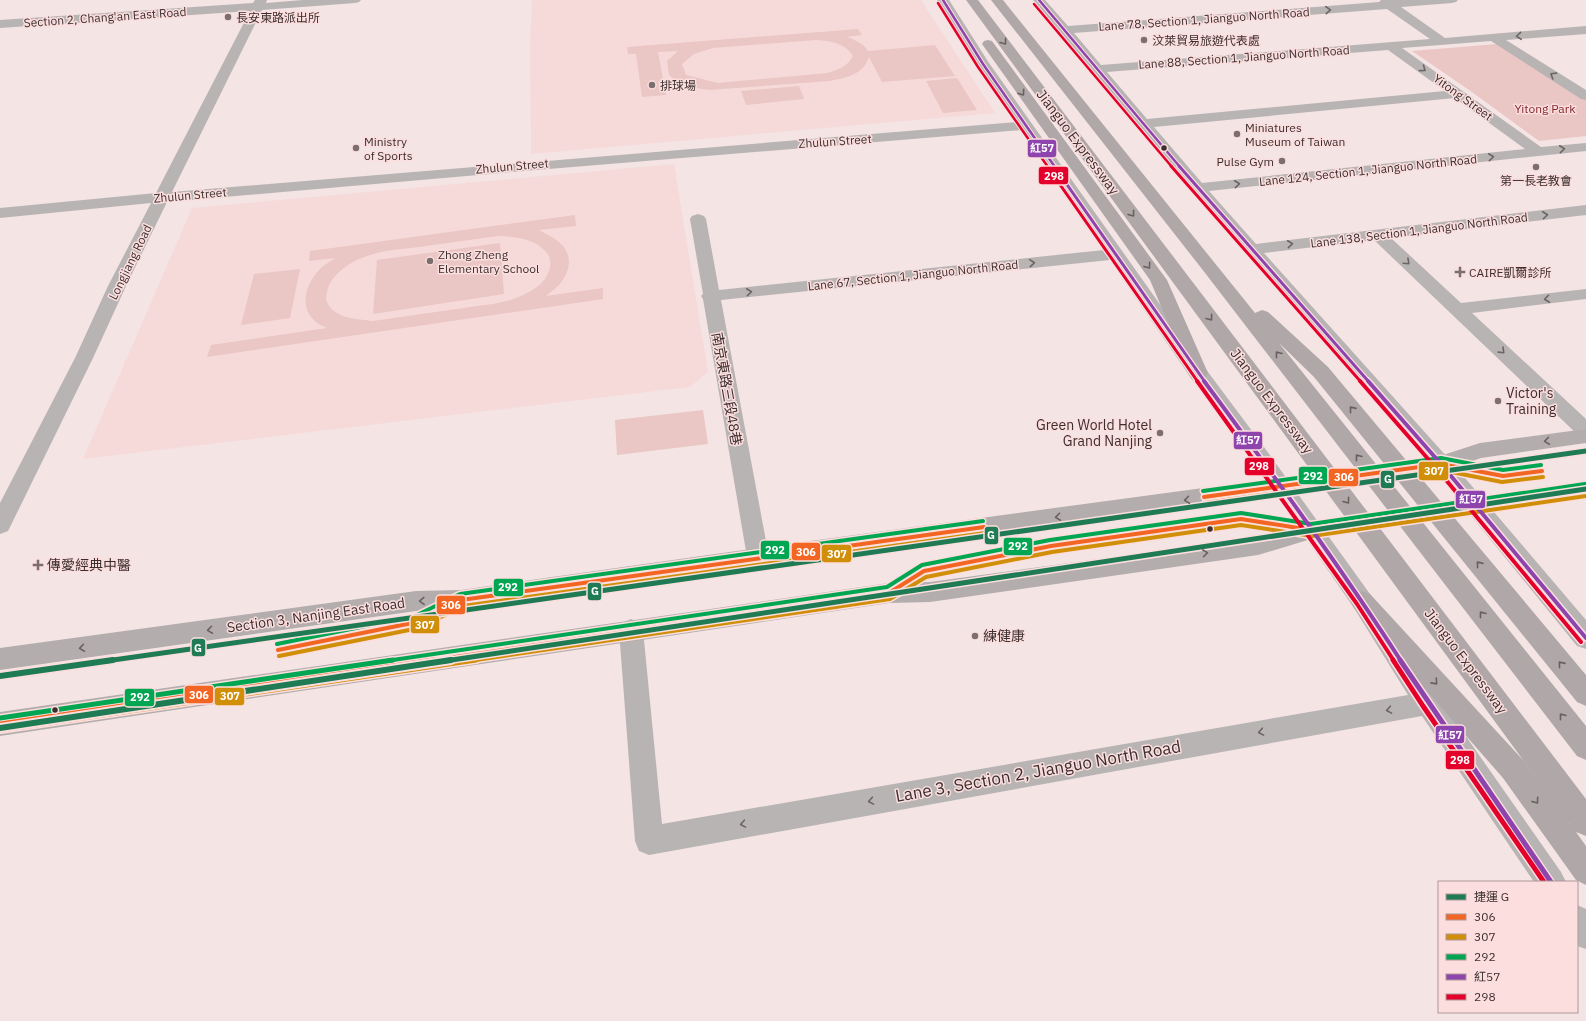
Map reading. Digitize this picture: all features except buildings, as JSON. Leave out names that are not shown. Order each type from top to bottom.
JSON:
[{"type":"highway","points":[[965,0],[990,49],[1158,280],[1198,373]]},
{"type":"highway","name":"Jianguo Expressway","points":[[972,0],[1586,822]]},
{"type":"highway","name":"Jianguo Expressway","points":[[997,0],[1208,265],[1586,747]]},
{"type":"highway","points":[[1208,265],[1321,372],[1586,694]]},
{"type":"highway","points":[[1362,601],[1512,769],[1586,870]]},
{"type":"main road","name":"Section 3, Nanjing East Road","points":[[0,659],[416,601],[461,600],[1281,487],[1441,464],[1480,451],[1586,436]]},
{"type":"main road","points":[[0,724],[889,593],[930,592],[1258,546],[1311,530],[1586,490]]},
{"type":"street","name":"Section 2, Chang'an East Road","points":[[0,24],[292,0]]},
{"type":"street","name":"Section 2, Chang'an East Road","points":[[0,20],[260,3],[355,0]]},
{"type":"street","points":[[943,0],[983,64],[1198,373],[1362,601],[1428,703],[1550,881]]},
{"type":"street","points":[[1039,0],[1066,30],[1142,124],[1441,464],[1586,638]]},
{"type":"street","name":"Lane 78, Section 1, Jianguo North Road","points":[[1066,30],[1386,2],[1452,0]]},
{"type":"street","points":[[1386,2],[1444,42]]},
{"type":"street","name":"Longjiang Road","points":[[0,525],[162,197],[260,3]]},
{"type":"street","points":[[1391,46],[1586,30]]},
{"type":"street","points":[[1494,38],[1586,96]]},
{"type":"street","name":"Lane 88, Section 1, Jianguo North Road","points":[[1097,68],[1391,46]]},
{"type":"street","name":"Yitong Street","points":[[1391,46],[1538,152]]},
{"type":"street","points":[[1569,85],[1586,83]]},
{"type":"street","points":[[1142,124],[1458,94]]},
{"type":"street","name":"Zhulun Street","points":[[0,213],[534,164],[1026,126]]},
{"type":"street","points":[[1538,152],[1586,147]]},
{"type":"street","name":"Lane 124, Section 1, Jianguo North Road","points":[[1198,188],[1538,152]]},
{"type":"street","name":"Lane 138, Section 1, Jianguo North Road","points":[[1252,249],[1586,210]]},
{"type":"street","name":"南京東路三段48巷","points":[[698,219],[710,296],[758,558]]},
{"type":"street","points":[[1379,235],[1586,431]]},
{"type":"street","name":"Lane 67, Section 1, Jianguo North Road","points":[[710,296],[1116,254]]},
{"type":"street","points":[[1458,309],[1586,294]]},
{"type":"street","name":"Lane 3, Section 2, Jianguo North Road","points":[[631,630],[649,841],[1428,703]]},
{"type":"street","points":[[1578,922],[1586,934]]},
{"type":"shaded area","points":[[532,0],[921,0],[995,113],[531,154],[530,45]]},
{"type":"shaded area","name":"Zhong Zheng Elementary School","points":[[674,164],[708,372],[690,387],[83,459],[192,208]]},
{"type":"green space","points":[[858,29],[862,35],[847,37],[861,44],[868,51],[935,45],[955,76],[882,82],[869,57],[863,68],[858,72],[848,77],[835,80],[709,90],[688,87],[676,81],[669,75],[667,61],[678,51],[658,52],[666,95],[642,97],[636,54],[628,54],[627,47]],"holes":[[[816,40],[842,45],[853,56],[845,65],[828,73],[718,83],[686,75],[682,64],[694,54],[713,48]]]},
{"type":"green space","name":"Yitong Park","points":[[1497,44],[1586,99],[1586,136],[1539,141],[1472,92],[1412,51]]},
{"type":"green space","points":[[957,78],[977,110],[943,113],[926,81]]},
{"type":"green space","points":[[799,86],[804,99],[746,105],[741,91]]},
{"type":"green space","points":[[575,215],[576,226],[539,230],[557,240],[566,249],[569,261],[566,274],[558,286],[546,296],[603,288],[603,299],[207,357],[211,345],[327,328],[317,323],[310,316],[307,309],[306,294],[312,279],[322,267],[335,258],[309,261],[310,251]],"holes":[[[498,236],[531,241],[547,253],[550,260],[549,271],[539,286],[516,298],[494,304],[373,321],[354,319],[341,315],[330,308],[327,302],[326,297],[328,288],[339,272],[355,261],[367,256],[393,250]]]},
{"type":"green space","points":[[500,243],[504,294],[373,314],[377,260]]},
{"type":"green space","points":[[300,269],[290,318],[241,325],[254,274]]},
{"type":"green space","points":[[703,410],[708,444],[617,455],[615,420]]},
{"type":"metro line","name":"G","points":[[0,676],[1586,451]]},
{"type":"metro line","name":"G","points":[[0,728],[1586,489]]},
{"type":"transit line","name":"紅57","points":[[943,0],[983,64],[1198,373],[1257,452],[1362,601],[1428,703],[1550,881]]},
{"type":"transit line","name":"紅57","points":[[1039,0],[1198,188],[1441,464],[1586,638]]},
{"type":"transit line","name":"298","points":[[938,3],[978,67],[1193,376],[1357,604],[1423,706],[1543,881]]},
{"type":"transit line","name":"298","points":[[1034,4],[1193,192],[1436,468],[1581,642]]},
{"type":"transit line","name":"292","points":[[1203,491],[1441,458],[1503,470],[1541,465]]},
{"type":"transit line","name":"306","points":[[1204,497],[1441,464],[1503,476],[1542,471]]},
{"type":"transit line","name":"307","points":[[1205,503],[1441,470],[1502,482],[1543,477]]},
{"type":"transit line","name":"292","points":[[0,718],[887,587],[922,565],[1050,540],[1241,513],[1311,524],[1585,484]]},
{"type":"transit line","name":"306","points":[[0,724],[889,593],[924,571],[1051,546],[1241,519],[1311,530],[1586,490]]},
{"type":"transit line","name":"307","points":[[1,730],[890,599],[926,577],[1052,552],[1241,525],[1312,536],[1586,496]]},
{"type":"transit line","name":"292","points":[[277,644],[415,616],[460,594],[983,521]]},
{"type":"transit line","name":"306","points":[[278,650],[417,622],[461,600],[984,527]]},
{"type":"transit line","name":"307","points":[[279,656],[419,628],[463,606],[985,533]]},
{"type":"place","name":"長安東路派出所","points":[[228,17]]},
{"type":"place","name":"汶萊貿易旅遊代表處","points":[[1144,40]]},
{"type":"place","name":"排球場","points":[[652,85]]},
{"type":"place","name":"Miniatures Museum of Taiwan","points":[[1237,134]]},
{"type":"place","name":"Ministry of Sports","points":[[356,148]]},
{"type":"place","name":"Pulse Gym","points":[[1282,161]]},
{"type":"place","name":"第一長老教會","points":[[1536,167]]},
{"type":"place","name":"Zhong Zheng Elementary School","points":[[430,261]]},
{"type":"place","name":"CAIRE凱爾診所","points":[[1460,272]]},
{"type":"place","name":"Victor's Training","points":[[1498,401]]},
{"type":"place","name":"Green World Hotel Grand Nanjing","points":[[1160,433]]},
{"type":"place","name":"傳愛經典中醫","points":[[38,565]]},
{"type":"place","name":"練健康","points":[[975,636]]}]
